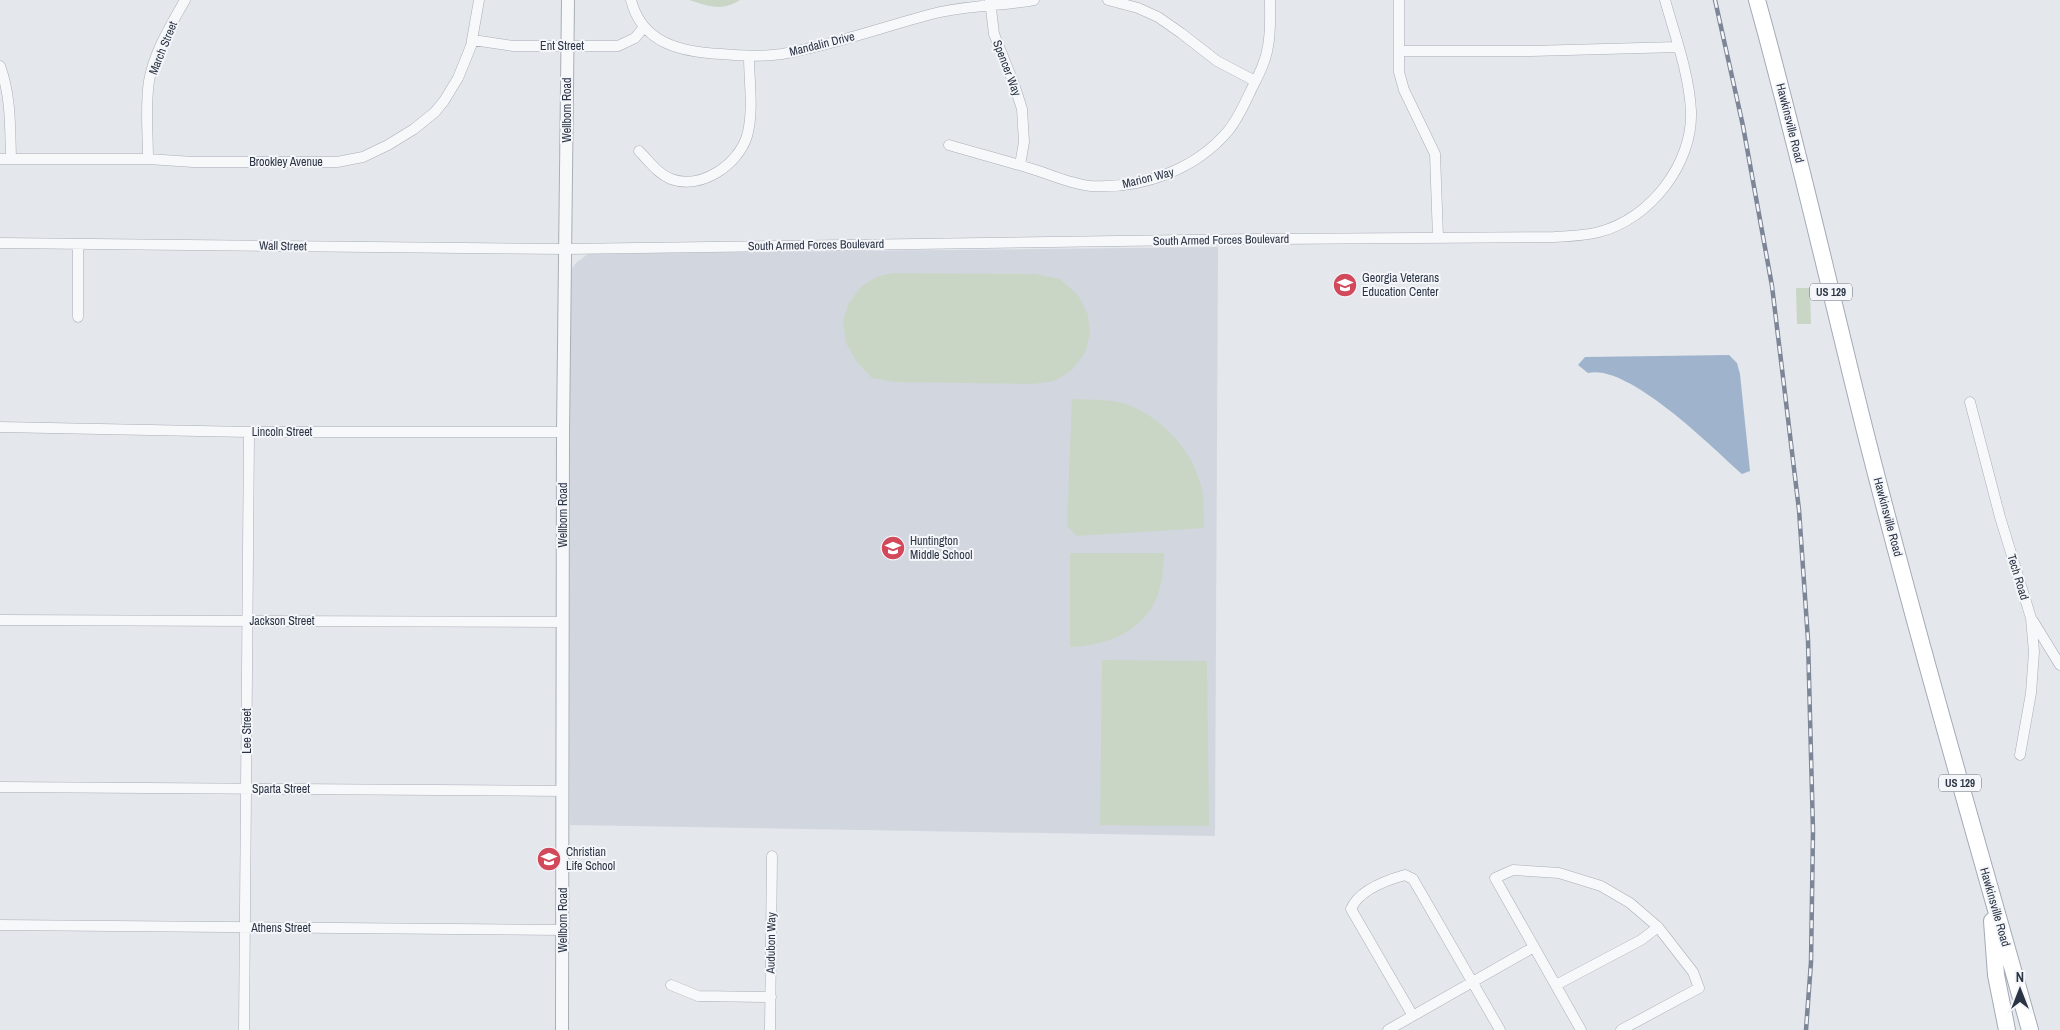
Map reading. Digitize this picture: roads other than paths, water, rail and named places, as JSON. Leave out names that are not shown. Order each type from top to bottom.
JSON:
[{"type":"main road","name":"Hawkinsville Road","points":[[1757,0],[1784,97],[1905,584],[2030,1030]]},
{"type":"main road","points":[[1989,884],[1996,975],[2007,1030]]},
{"type":"street","name":"March Street","points":[[148,159],[147,105],[150,81],[162,45],[185,0]]},
{"type":"street","name":"Brookley Avenue","points":[[0,159],[337,162],[363,156],[388,145],[414,129],[435,112],[458,78],[473,40],[479,0]]},
{"type":"street","name":"Wellborn Road","points":[[562,1030],[563,432],[568,0]]},
{"type":"street","name":"Mandalin Drive","points":[[631,0],[644,27],[660,41],[683,50],[749,56],[798,51],[955,9],[990,3],[1034,0]]},
{"type":"street","points":[[1112,0],[1158,17],[1181,32],[1216,61],[1255,81]]},
{"type":"street","name":"Marion Way","points":[[949,145],[1070,182],[1090,186],[1120,185],[1170,173],[1198,159],[1229,130],[1241,112],[1266,56],[1270,0]]},
{"type":"street","points":[[1399,0],[1399,72],[1404,90],[1435,154],[1438,237]]},
{"type":"street","name":"South Armed Forces Boulevard","points":[[566,249],[1554,237],[1600,232],[1627,220],[1647,206],[1664,189],[1680,162],[1689,133],[1691,112],[1688,88],[1665,0]]},
{"type":"street","name":"Spencer Way","points":[[990,3],[994,34],[1022,109],[1024,142],[1020,166]]},
{"type":"street","name":"Ent Street","points":[[473,40],[505,46],[618,46],[635,38],[644,27]]},
{"type":"street","points":[[1399,50],[1531,51],[1678,48]]},
{"type":"street","points":[[639,151],[658,170],[671,179],[687,181],[703,179],[730,163],[740,151],[750,122],[749,56]]},
{"type":"street","points":[[0,66],[5,79],[9,111],[11,158]]},
{"type":"street","name":"Wall Street","points":[[0,244],[566,249]]},
{"type":"street","points":[[78,244],[78,317]]},
{"type":"street","name":"Tech Road","points":[[1970,402],[2000,517],[2031,618],[2034,652],[2031,693],[2020,755]]},
{"type":"street","name":"Lincoln Street","points":[[0,427],[249,432],[563,432]]},
{"type":"street","name":"Lee Street","points":[[244,1030],[249,432]]},
{"type":"street","points":[[2031,618],[2060,665]]},
{"type":"street","name":"Jackson Street","points":[[0,620],[563,622]]},
{"type":"street","name":"Sparta Street","points":[[0,787],[563,791]]},
{"type":"street","name":"Audubon Way","points":[[770,1030],[772,856]]},
{"type":"street","points":[[1581,1030],[1495,878],[1513,870],[1559,874],[1601,886],[1630,902],[1658,927],[1693,972],[1699,988],[1622,1030]]},
{"type":"street","points":[[1413,1016],[1351,909],[1355,899],[1389,879],[1405,875],[1413,879],[1500,1030]]},
{"type":"street","name":"Athens Street","points":[[0,925],[563,930]]},
{"type":"street","points":[[1556,985],[1641,940],[1658,927]]},
{"type":"street","points":[[1388,1030],[1534,947]]},
{"type":"street","points":[[671,985],[698,996],[771,997]]},
{"type":"water","points":[[1729,355],[1737,363],[1740,374],[1750,471],[1742,474],[1691,428],[1646,393],[1625,381],[1605,373],[1588,373],[1578,365],[1585,357]]},
{"type":"railway","points":[[1715,0],[1743,126],[1772,286],[1799,510],[1808,640],[1813,831],[1811,962],[1806,1030]]},
{"type":"place","name":"Georgia Veterans Education Center","points":[[1345,285]]},
{"type":"place","name":"Huntington Middle School","points":[[893,548]]},
{"type":"place","name":"Christian Life School","points":[[549,859]]}]
